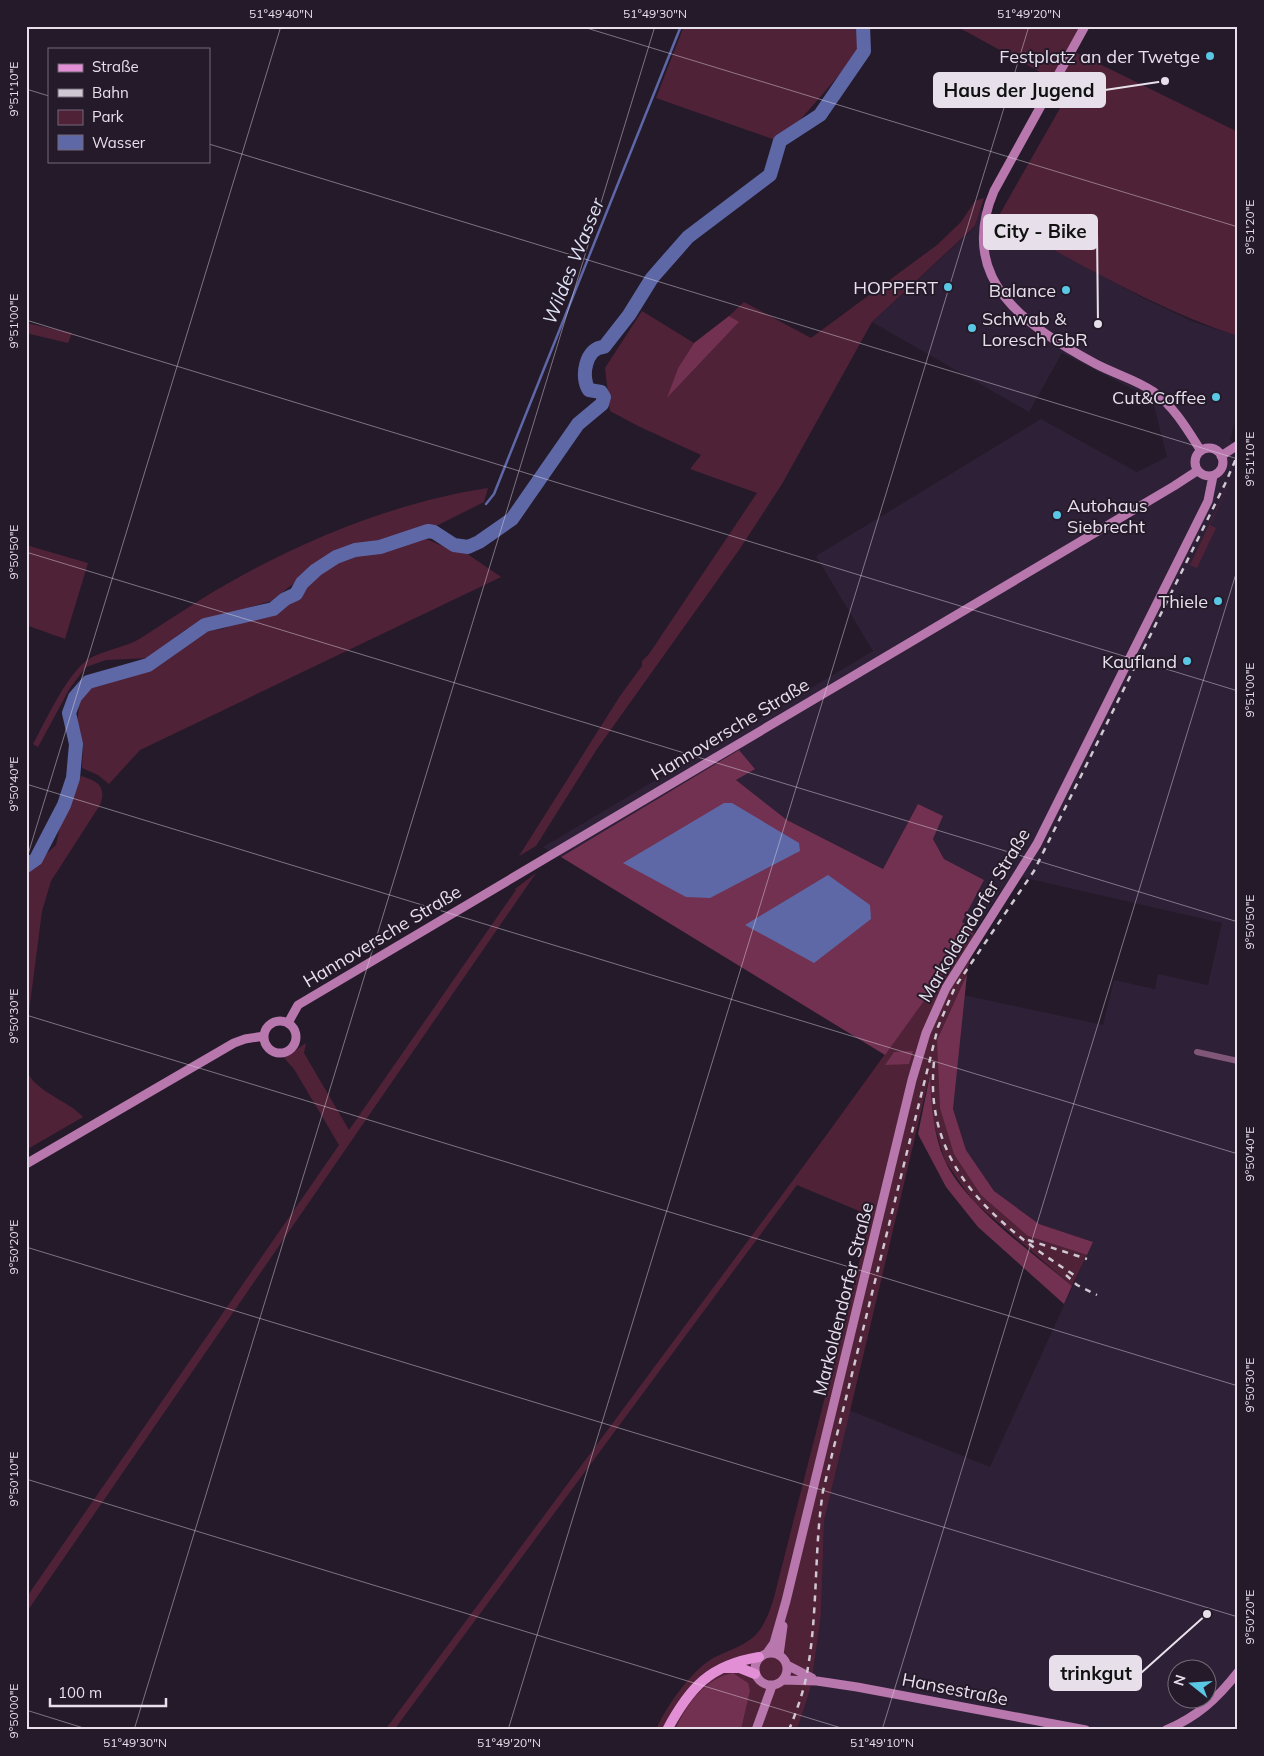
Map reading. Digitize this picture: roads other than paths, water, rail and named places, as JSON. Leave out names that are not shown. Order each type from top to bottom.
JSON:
[{"type":"main road","points":[[1085,26],[988,205],[982,226],[985,261],[992,279],[1000,290],[1034,324],[1096,364],[1152,391],[1172,407],[1201,451]]},
{"type":"main road","points":[[1221,456],[1238,446]]},
{"type":"main road","points":[[1214,449],[1221,456],[1222,468],[1213,476],[1204,476],[1197,470],[1195,461],[1201,451],[1214,449]]},
{"type":"main road","name":"Hannoversche Straße","points":[[288,1023],[298,1005],[1152,500],[1197,470]]},
{"type":"main road","name":"Markoldendorfer Straße","points":[[763,1655],[774,1643],[786,1601],[912,1080],[935,1011],[957,968],[1037,844],[1208,501],[1213,476]]},
{"type":"main road","points":[[274,1022],[288,1023],[294,1028],[296,1036],[294,1045],[289,1051],[279,1053],[270,1050],[264,1036],[267,1028],[274,1022]]},
{"type":"main road","points":[[26,1164],[234,1043],[264,1036]]},
{"type":"main road","name":"Markoldendorfer Straße","points":[[779,1655],[786,1601]]},
{"type":"main road","points":[[757,1726],[758,1678],[756,1662],[763,1655]]},
{"type":"main road","points":[[667,1730],[679,1709],[697,1686],[722,1669],[736,1661],[763,1655],[779,1655],[787,1665],[786,1676],[783,1680],[772,1686],[757,1726]]},
{"type":"main road","name":"Hansestraße","points":[[787,1665],[817,1680]]},
{"type":"main road","points":[[722,1669],[740,1668],[772,1686]]},
{"type":"main road","points":[[1166,1730],[1202,1711],[1223,1691],[1238,1672]]},
{"type":"main road","name":"Hansestraße","points":[[783,1680],[817,1680],[1086,1730]]},
{"type":"street","points":[[1197,1052],[1238,1061]]},
{"type":"water","points":[[724,803],[732,803],[799,843],[800,851],[710,898],[686,897],[623,863]]},
{"type":"water","points":[[828,875],[870,905],[871,919],[814,963],[745,925]]},
{"type":"waterway","name":"Wildes Wasser","points":[[486,504],[494,494],[681,26]]},
{"type":"waterway","points":[[26,866],[36,859],[64,805],[73,778],[76,744],[69,713],[75,697],[88,682],[148,665],[205,625],[273,609],[285,599],[296,594],[302,583],[316,570],[336,557],[355,550],[380,547],[428,531],[434,532],[454,545],[468,547],[479,542],[512,519],[578,424],[602,404],[604,397],[601,392],[589,390],[586,384],[585,371],[589,357],[598,348],[604,347],[629,315],[652,278],[688,237],[770,175],[780,141],[820,115],[864,51],[863,26]]},
{"type":"railway","points":[[789,1730],[798,1707],[808,1667],[823,1491],[938,1027],[955,987],[1034,871],[1225,484],[1238,454]]},
{"type":"railway","points":[[934,1062],[934,1100],[940,1133],[953,1163],[971,1190],[994,1214],[1019,1236],[1077,1277]]},
{"type":"railway","points":[[1028,1240],[1087,1259]]},
{"type":"railway","points":[[1066,1275],[1077,1285],[1097,1295]]},
{"type":"place","name":"Festplatz an der Twetge","points":[[1210,56]]},
{"type":"place","name":"Haus der Jugend","points":[[1165,81]]},
{"type":"place","name":"HOPPERT","points":[[948,287]]},
{"type":"place","name":"Balance","points":[[1066,290]]},
{"type":"place","name":"City - Bike","points":[[1098,324]]},
{"type":"place","name":"Schwab & Loresch GbR","points":[[972,328]]},
{"type":"place","name":"Cut&Coffee","points":[[1216,397]]},
{"type":"place","name":"Autohaus Siebrecht","points":[[1057,515]]},
{"type":"place","name":"Thiele","points":[[1218,601]]},
{"type":"place","name":"Kaufland","points":[[1187,661]]},
{"type":"place","name":"trinkgut","points":[[1207,1614]]}]
